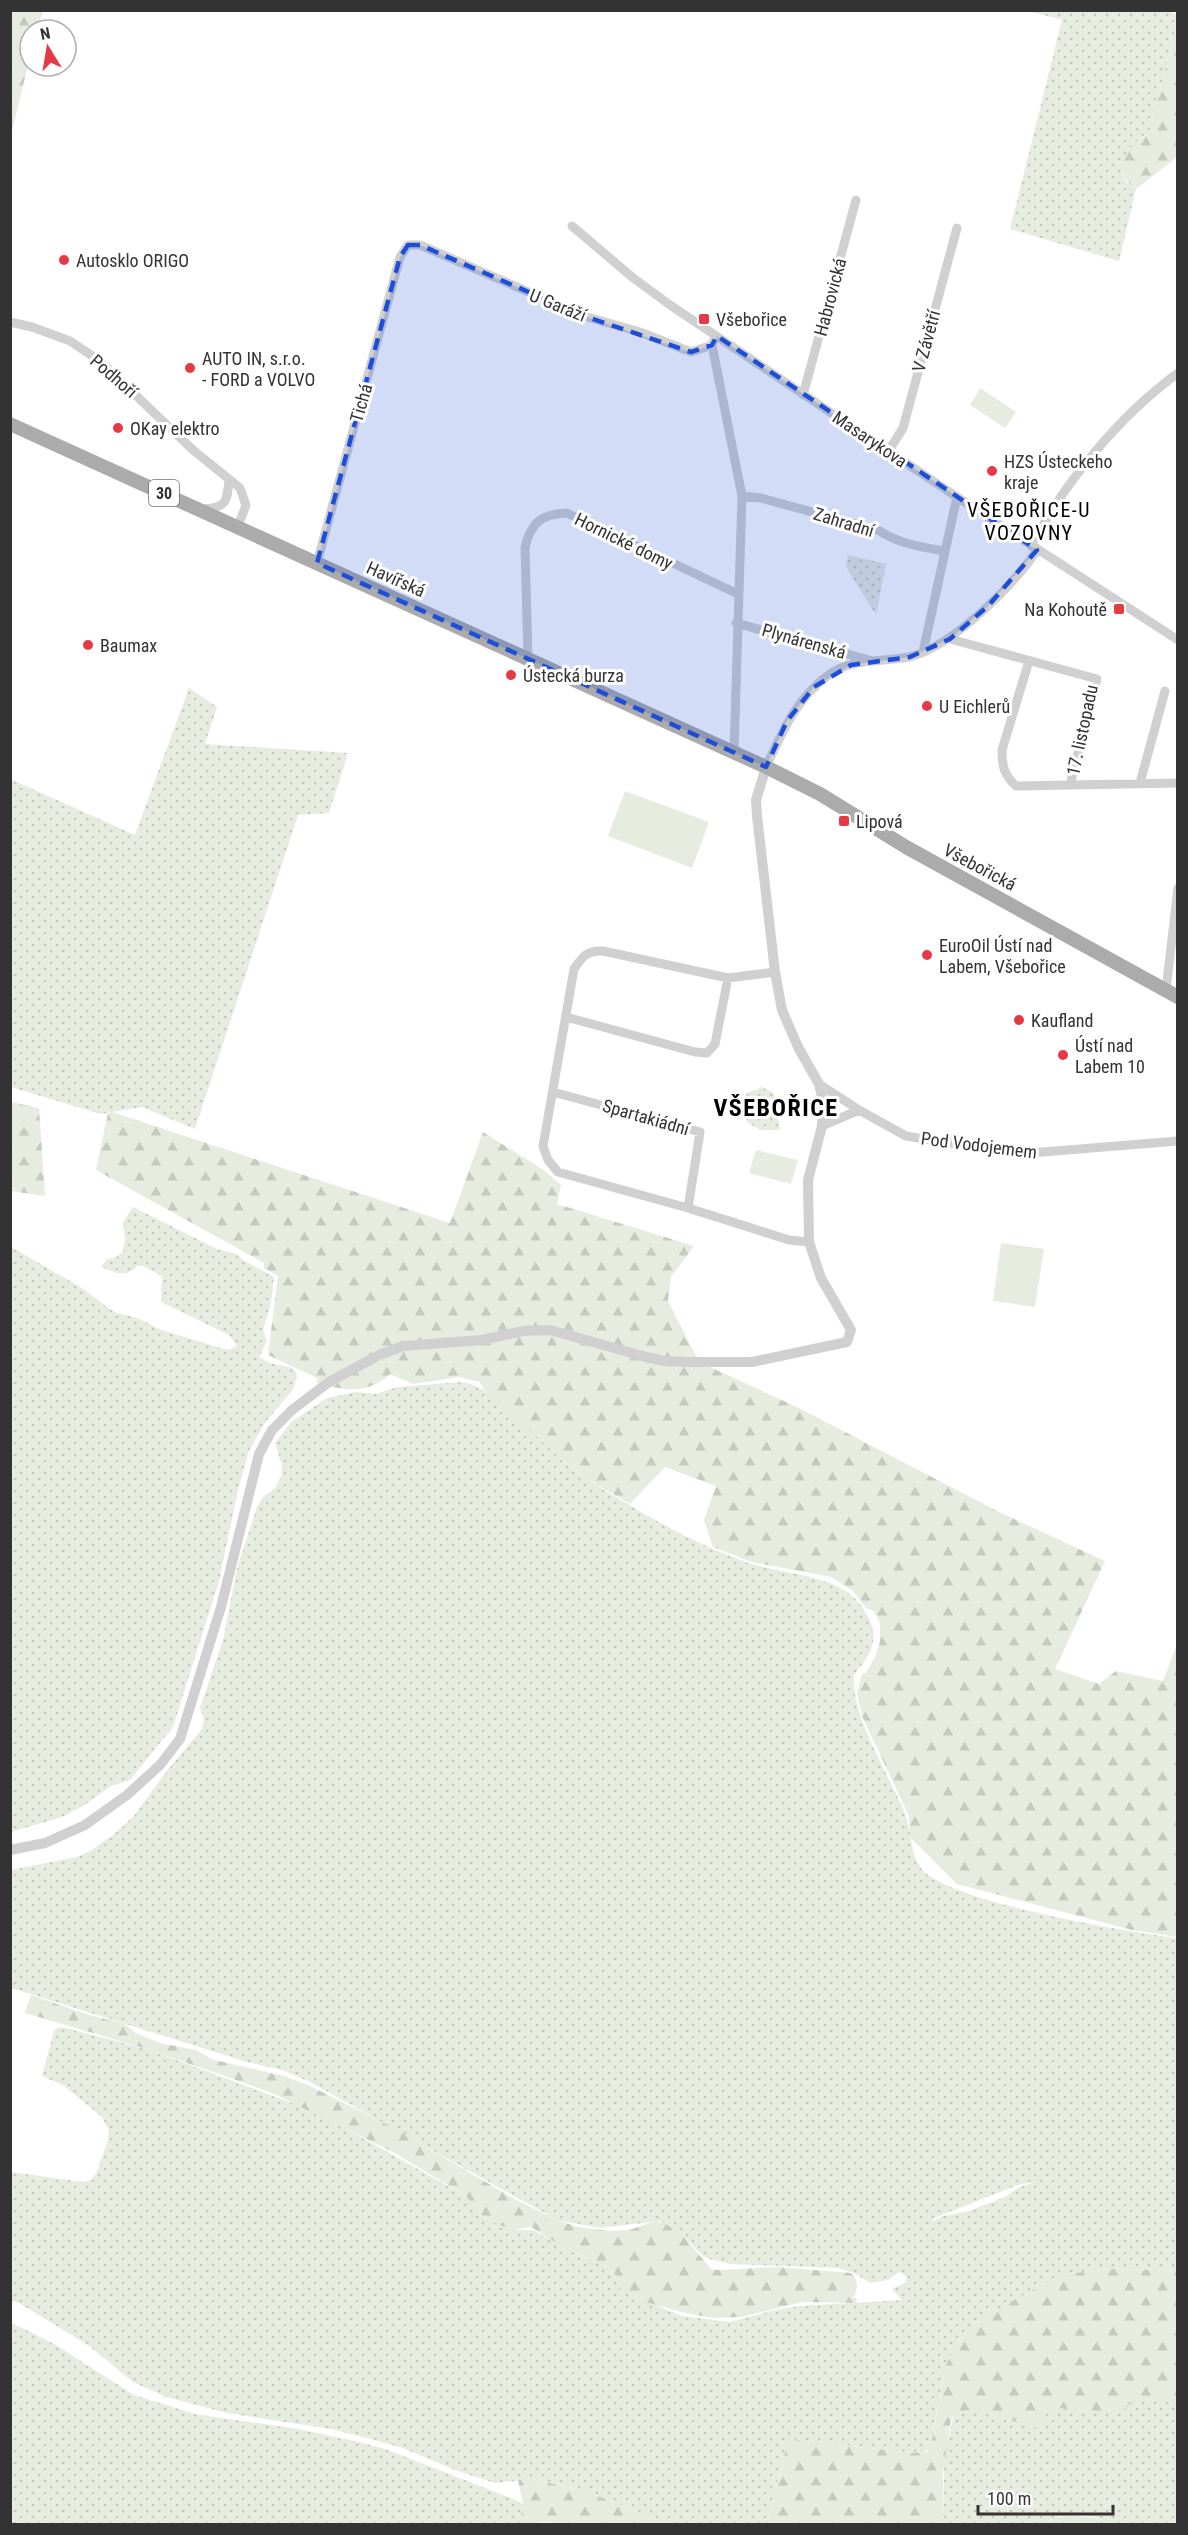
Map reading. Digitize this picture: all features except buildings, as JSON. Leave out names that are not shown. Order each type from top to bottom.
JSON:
[{"type":"main road","name":"Havířská","points":[[10,424],[766,767]]},
{"type":"main road","name":"Všebořická","points":[[766,767],[820,794],[926,858],[1172,993]]},
{"type":"street","name":"Habrovická","points":[[803,395],[856,200]]},
{"type":"street","name":"Masarykova","points":[[572,226],[632,276],[803,395],[1178,640]]},
{"type":"street","name":"V Závětří","points":[[888,452],[903,428],[957,228]]},
{"type":"street","name":"U Garáží","points":[[408,245],[420,245],[584,316],[640,332],[691,352],[712,345]]},
{"type":"street","name":"Tichá","points":[[317,563],[400,257],[408,245]]},
{"type":"street","name":"Podhoří","points":[[10,322],[32,327],[70,342],[100,361],[193,450],[240,488],[246,505],[238,526]]},
{"type":"street","points":[[717,336],[712,345],[742,496],[736,623],[734,752]]},
{"type":"street","name":"Plynárenská","points":[[766,767],[787,721],[814,687],[831,673],[851,665],[910,657],[923,652],[950,639],[988,606],[1022,570],[1051,508],[1094,453],[1143,402],[1178,373]]},
{"type":"street","points":[[201,509],[223,505],[227,497],[229,479]]},
{"type":"street","name":"Zahradní","points":[[742,496],[761,498],[878,530],[892,539],[907,544],[945,551]]},
{"type":"street","points":[[923,652],[957,497]]},
{"type":"street","name":"Hornické domy","points":[[528,658],[525,547],[528,534],[536,523],[551,514],[567,513],[738,594]]},
{"type":"street","name":"Plynárenská","points":[[736,623],[872,661]]},
{"type":"street","points":[[950,639],[1029,661]]},
{"type":"street","name":"17. listopadu","points":[[1070,784],[1097,679],[1029,661],[1002,750],[1002,763],[1007,777],[1016,786],[1178,783]]},
{"type":"street","points":[[1140,783],[1165,691]]},
{"type":"street","points":[[10,1850],[45,1843],[86,1825],[128,1795],[160,1766],[180,1739],[221,1607],[259,1454],[272,1430],[292,1410],[329,1382],[379,1355],[403,1346],[482,1340],[523,1331],[550,1330],[663,1361],[687,1362],[752,1362],[844,1344],[850,1338],[850,1330],[821,1278],[809,1242],[808,1180],[824,1111],[819,1084],[798,1047],[782,1010],[775,972],[756,800],[766,767]]},
{"type":"street","points":[[1172,993],[1178,888]]},
{"type":"street","points":[[775,972],[728,978],[594,950],[585,954],[574,969],[543,1146],[548,1160],[558,1172],[688,1208],[789,1240],[809,1242]]},
{"type":"street","points":[[566,1017],[695,1052],[707,1053],[715,1044],[728,978]]},
{"type":"street","name":"Pod Vodojemem","points":[[819,1084],[906,1136],[1018,1154],[1178,1141]]},
{"type":"street","name":"Spartakiádní","points":[[553,1092],[700,1132],[688,1208]]},
{"type":"street","points":[[822,1126],[859,1110]]},
{"type":"highlighted area","points":[[408,245],[420,245],[584,316],[691,352],[712,345],[717,336],[1037,550],[988,606],[950,639],[910,657],[851,665],[814,687],[787,721],[766,767],[317,563],[400,257]]},
{"type":"green space","points":[[11,10],[43,11],[41,18],[18,18],[18,78],[25,78],[11,135]]},
{"type":"green space","points":[[1167,10],[1177,15],[1177,22],[1149,133],[1141,137],[1122,174],[1127,183],[1136,189],[1119,261],[1010,229],[1062,20],[1028,11]]},
{"type":"green space","points":[[1177,22],[1177,157],[1136,189],[1128,182],[1122,167],[1128,151],[1149,133]]},
{"type":"green space","points":[[980,388],[1016,412],[1005,428],[970,405]]},
{"type":"green space","points":[[848,555],[886,564],[876,615],[846,567]]},
{"type":"green space","points":[[189,688],[217,707],[205,744],[348,753],[329,813],[298,815],[195,1129],[142,1107],[100,1114],[11,1087],[10,779],[135,835]]},
{"type":"green space","points":[[625,791],[709,822],[692,868],[608,836]]},
{"type":"green space","points":[[762,1087],[774,1093],[780,1130],[760,1130],[747,1122],[744,1102],[747,1093]]},
{"type":"green space","points":[[11,1102],[39,1108],[45,1196],[11,1191]]},
{"type":"green space","points":[[112,1112],[450,1223],[483,1132],[542,1169],[561,1185],[557,1204],[694,1246],[671,1277],[668,1301],[699,1362],[797,1407],[1001,1513],[1105,1561],[1055,1669],[1099,1684],[1116,1671],[1163,1681],[1177,1644],[1177,1937],[1132,1930],[957,1884],[910,1837],[909,1816],[862,1716],[857,1693],[862,1674],[866,1673],[875,1657],[880,1642],[880,1623],[874,1611],[866,1608],[853,1591],[831,1577],[752,1562],[713,1547],[704,1520],[716,1486],[665,1467],[630,1504],[587,1479],[565,1462],[484,1390],[480,1382],[459,1377],[413,1384],[390,1374],[382,1381],[364,1388],[335,1388],[316,1382],[319,1379],[268,1355],[278,1276],[264,1268],[264,1263],[96,1170],[108,1113]]},
{"type":"green space","points":[[756,1150],[798,1160],[791,1184],[749,1173]]},
{"type":"green space","points":[[133,1207],[217,1249],[237,1254],[243,1260],[274,1277],[271,1303],[263,1330],[267,1341],[259,1357],[270,1363],[293,1368],[297,1374],[294,1388],[264,1424],[249,1451],[238,1490],[219,1581],[173,1727],[130,1780],[111,1786],[83,1806],[62,1817],[11,1832],[11,1247],[82,1288],[114,1312],[137,1318],[161,1330],[228,1350],[237,1346],[229,1335],[161,1302],[162,1276],[143,1266],[137,1266],[124,1273],[101,1267],[107,1259],[115,1258],[123,1252],[125,1239],[123,1222]]},
{"type":"green space","points":[[1001,1243],[1044,1249],[1035,1307],[993,1301]]},
{"type":"green space","points":[[461,1382],[475,1386],[504,1404],[579,1473],[649,1517],[732,1557],[762,1567],[816,1578],[848,1592],[860,1604],[869,1619],[873,1635],[871,1649],[854,1675],[856,1702],[871,1741],[903,1810],[909,1826],[913,1850],[921,1868],[937,1881],[1000,1904],[1082,1922],[1177,1938],[1177,2270],[1106,2269],[1067,2274],[960,2338],[946,2365],[930,2447],[922,2454],[791,2439],[785,2452],[768,2518],[762,2524],[669,2524],[599,2496],[569,2487],[533,2479],[495,2483],[455,2470],[403,2448],[371,2439],[331,2429],[227,2413],[166,2397],[133,2382],[88,2345],[19,2303],[11,2301],[11,2172],[83,2182],[90,2180],[96,2174],[107,2143],[109,2131],[102,2117],[63,2085],[42,2076],[54,2031],[62,2027],[147,2049],[316,2112],[466,2196],[480,2214],[513,2230],[533,2230],[577,2254],[605,2265],[613,2270],[622,2291],[682,2316],[730,2322],[800,2306],[902,2300],[892,2289],[905,2283],[907,2277],[899,2272],[888,2280],[870,2283],[854,2273],[837,2268],[730,2264],[703,2256],[680,2232],[660,2221],[600,2228],[557,2220],[310,2082],[282,2070],[247,2062],[11,1988],[10,1870],[77,1857],[92,1850],[113,1835],[133,1817],[202,1729],[204,1720],[200,1708],[223,1640],[237,1569],[257,1507],[263,1497],[275,1488],[281,1477],[282,1466],[275,1443],[291,1422],[327,1398],[355,1392],[376,1394],[397,1387]],"holes":[[[1036,2181],[1018,2188],[1005,2197],[966,2212],[943,2216],[931,2222],[934,2218],[1015,2186]]]},
{"type":"green space","points":[[31,1995],[89,2015],[125,2024],[135,2033],[160,2043],[196,2050],[214,2060],[284,2076],[310,2086],[390,2126],[518,2201],[557,2220],[578,2227],[610,2231],[629,2230],[656,2221],[664,2223],[680,2232],[711,2269],[779,2267],[851,2273],[857,2288],[853,2298],[857,2298],[856,2303],[803,2302],[741,2317],[713,2318],[646,2302],[622,2291],[613,2270],[563,2247],[531,2227],[513,2230],[495,2223],[480,2214],[466,2196],[393,2152],[270,2092],[147,2049],[25,2013]]},
{"type":"green space","points":[[1106,2269],[1177,2270],[1177,2402],[1133,2400],[1123,2412],[1087,2412],[1061,2408],[1048,2412],[1040,2425],[1035,2427],[977,2411],[957,2413],[951,2420],[943,2472],[944,2524],[762,2524],[768,2518],[785,2452],[791,2439],[912,2453],[927,2452],[932,2439],[946,2365],[960,2338],[994,2311],[1055,2278],[1067,2274]]},
{"type":"green space","points":[[10,2322],[54,2344],[134,2395],[195,2414],[298,2429],[385,2449],[516,2500],[523,2504],[520,2524],[11,2524]]},
{"type":"green space","points":[[1133,2400],[1177,2402],[1177,2524],[1113,2524],[1088,2516],[1068,2515],[1051,2519],[1044,2524],[944,2524],[944,2458],[954,2415],[963,2411],[983,2412],[1035,2427],[1048,2412],[1061,2408],[1087,2412],[1127,2408]]},
{"type":"green space","points":[[533,2479],[588,2492],[669,2524],[553,2524],[548,2522],[520,2524],[523,2504],[518,2480]]},
{"type":"green space","points":[[1065,2516],[1096,2518],[1113,2524],[1044,2524],[1053,2518]]},
{"type":"place","name":"Autosklo ORIGO","points":[[64,260]]},
{"type":"place","name":"Všebořice","points":[[704,319]]},
{"type":"place","name":"AUTO IN, s.r.o. - FORD a VOLVO","points":[[190,368]]},
{"type":"place","name":"OKay elektro","points":[[118,428]]},
{"type":"place","name":"HZS Ústeckeho kraje","points":[[992,471]]},
{"type":"place","name":"Na Kohoutě","points":[[1119,609]]},
{"type":"place","name":"Baumax","points":[[88,645]]},
{"type":"place","name":"Ústecká burza","points":[[511,675]]},
{"type":"place","name":"U Eichlerů","points":[[927,706]]},
{"type":"place","name":"Lipová","points":[[844,821]]},
{"type":"place","name":"EuroOil Ústí nad Labem, Všebořice","points":[[927,955]]},
{"type":"place","name":"Kaufland","points":[[1019,1020]]},
{"type":"place","name":"Ústí nad Labem 10","points":[[1063,1055]]},
{"type":"district","name":"VŠEBOŘICE-U VOZOVNY","points":[[1029,522]]},
{"type":"district","name":"VŠEBOŘICE","points":[[776,1108]]}]
